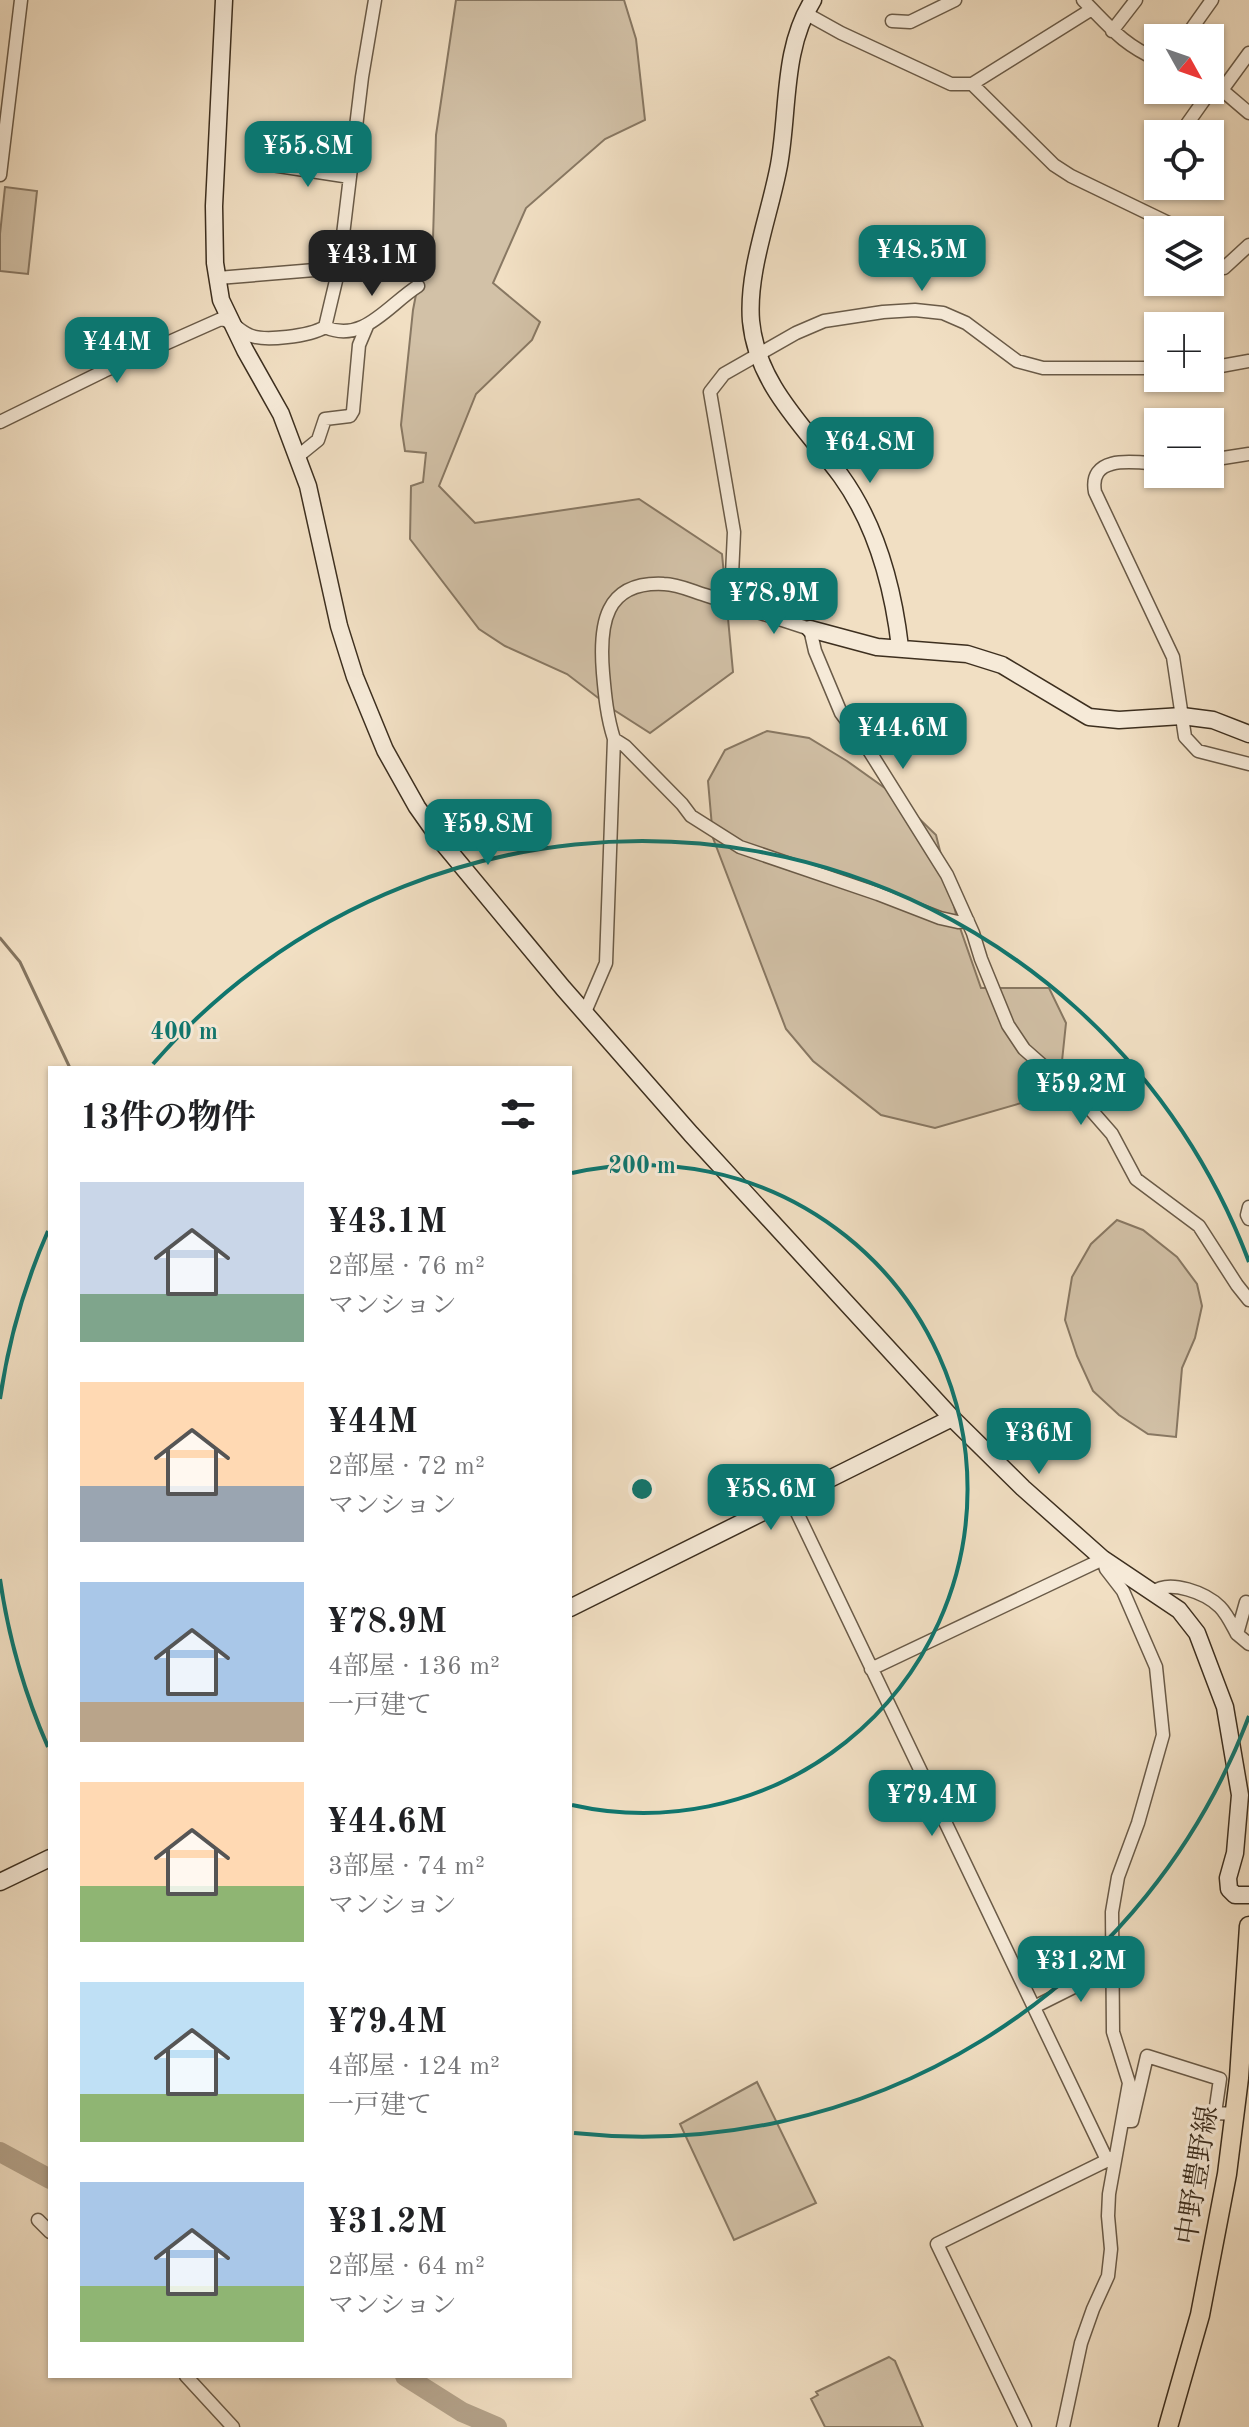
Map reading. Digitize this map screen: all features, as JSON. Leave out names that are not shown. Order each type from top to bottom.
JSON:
[{"type":"main road","name":"中野豊野線","points":[[1168,2427],[1200,2315],[1244,2079],[1249,1926]]},
{"type":"street","points":[[0,175],[21,0]]},
{"type":"street","points":[[224,0],[214,206],[221,300],[281,414],[297,457],[311,500],[339,626],[355,677],[385,750],[417,807],[441,841],[585,1012],[691,1134],[952,1418],[1023,1488],[1103,1559],[1179,1610],[1197,1633],[1225,1707],[1240,1795],[1229,1889],[1235,1895],[1249,1895]]},
{"type":"street","points":[[325,327],[339,268],[362,77],[375,0]]},
{"type":"street","points":[[892,21],[910,22],[955,0]]},
{"type":"street","points":[[1112,31],[1136,0]]},
{"type":"street","points":[[1195,24],[1212,0]]},
{"type":"street","points":[[900,647],[882,557],[863,512],[841,477],[776,394],[758,354],[751,320],[752,286],[779,165],[796,36],[809,6],[841,33],[951,84],[972,84],[1088,5],[1112,31],[1144,53]]},
{"type":"street","points":[[1224,78],[1249,53]]},
{"type":"street","points":[[972,84],[1062,171],[1153,216]]},
{"type":"street","points":[[1224,94],[1249,113]]},
{"type":"street","points":[[272,165],[350,177]]},
{"type":"street","points":[[1224,268],[1249,245]]},
{"type":"street","points":[[218,278],[339,268]]},
{"type":"street","points":[[297,457],[318,440],[325,419],[350,416],[359,345],[367,326],[418,286]]},
{"type":"street","points":[[750,609],[732,575],[734,532],[710,392],[724,374],[796,333],[824,321],[915,310],[943,313],[966,323],[1017,361],[1043,368],[1144,368]]},
{"type":"street","points":[[0,422],[221,319],[258,338],[310,334],[325,327],[339,333],[367,326]]},
{"type":"street","points":[[1224,365],[1249,361]]},
{"type":"street","points":[[1224,458],[1249,454]]},
{"type":"street","points":[[1144,463],[1114,463],[1097,473],[1094,484],[1110,528],[1173,657],[1185,737],[1198,751],[1249,764]]},
{"type":"street","points":[[585,1012],[606,963],[614,739],[606,712],[601,648],[603,623],[616,599],[629,589],[667,583],[877,647],[967,654],[1002,665],[1089,717],[1119,720],[1182,716],[1213,720],[1249,734]]},
{"type":"street","points":[[810,629],[815,651],[841,713],[870,752],[947,875],[1008,1025],[1024,1049],[1084,1102],[1112,1134],[1136,1179],[1199,1226],[1249,1300]]},
{"type":"street","points":[[614,739],[625,746],[691,816],[740,847],[940,918],[968,921]]},
{"type":"street","points":[[1249,1207],[1249,1219]]},
{"type":"street","points":[[572,1607],[952,1418]]},
{"type":"street","points":[[791,1500],[1034,2007],[1112,2158]]},
{"type":"street","points":[[871,1669],[1103,1559]]},
{"type":"street","points":[[1063,2427],[1081,2343],[1108,2276],[1112,2158],[1124,2121],[1129,2083],[1113,2032],[1112,1912],[1118,1877],[1138,1823],[1163,1735],[1156,1667],[1123,1591],[1106,1569],[1103,1559]]},
{"type":"street","points":[[1153,1592],[1159,1587],[1178,1588],[1206,1596],[1221,1608],[1237,1634],[1249,1644]]},
{"type":"street","points":[[1237,1634],[1246,1602]]},
{"type":"street","points":[[0,1882],[48,1859]]},
{"type":"street","points":[[1034,2007],[1112,1968]]},
{"type":"street","points":[[1124,2121],[1132,2121],[1147,2056],[1220,2079],[1215,2113],[1236,2114]]},
{"type":"street","points":[[1025,2427],[937,2244],[1112,2158]]},
{"type":"street","points":[[38,2220],[48,2230]]},
{"type":"street","points":[[188,2378],[233,2427]]},
{"type":"shaded area","points":[[456,0],[624,0],[636,39],[645,120],[605,139],[526,208],[493,283],[540,322],[532,340],[476,394],[439,486],[475,523],[639,499],[722,554],[733,672],[650,733],[567,674],[505,646],[479,629],[410,539],[411,486],[423,482],[426,453],[405,451],[401,425],[413,310],[419,279],[433,239],[436,135]]},
{"type":"shaded area","points":[[5,187],[37,191],[28,274],[0,271]]},
{"type":"shaded area","points":[[767,731],[809,738],[847,761],[896,796],[936,835],[958,922],[981,988],[1049,988],[1066,1023],[1062,1061],[1052,1083],[1035,1099],[935,1128],[881,1115],[813,1061],[786,1029],[713,838],[708,781],[725,750]]},
{"type":"shaded area","points":[[1117,1220],[1143,1230],[1177,1257],[1197,1284],[1202,1306],[1195,1338],[1182,1368],[1176,1437],[1148,1434],[1119,1415],[1093,1391],[1065,1320],[1072,1277],[1091,1244]]},
{"type":"shaded area","points":[[757,2082],[816,2203],[734,2240],[680,2124]]},
{"type":"shaded area","points":[[889,2357],[895,2361],[923,2427],[825,2427],[811,2399],[818,2395],[816,2392]]},
{"type":"waterway","points":[[0,938],[20,962],[69,1066]]},
{"type":"waterway","points":[[0,2152],[48,2178]]},
{"type":"waterway","points":[[408,2378],[462,2412],[497,2427]]}]
